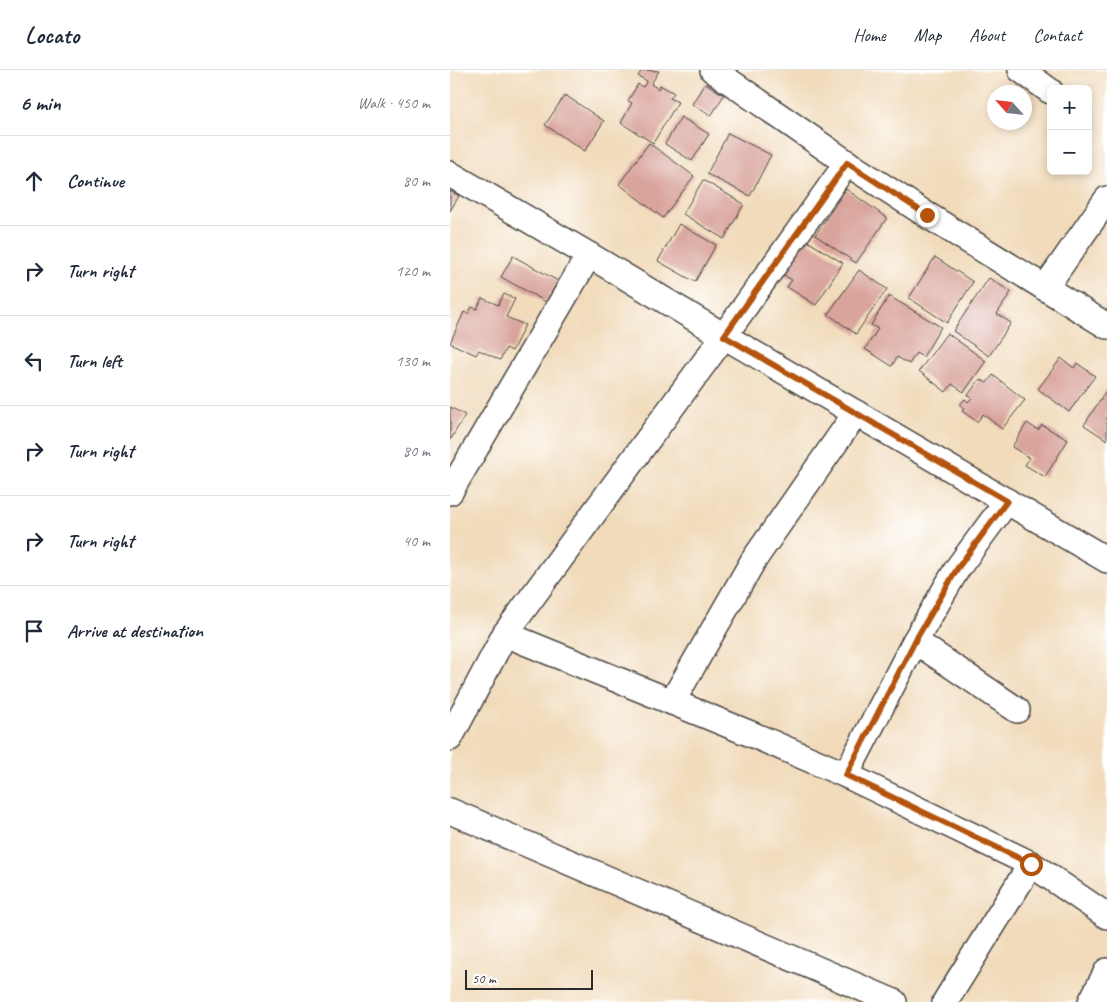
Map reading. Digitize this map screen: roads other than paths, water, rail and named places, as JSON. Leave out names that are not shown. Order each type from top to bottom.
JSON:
[{"type":"street","points":[[713,70],[847,163],[927,215],[1107,326]]},
{"type":"street","points":[[1021,70],[1047,89]]},
{"type":"street","points":[[450,738],[506,634],[724,336],[847,163]]},
{"type":"street","points":[[450,174],[1107,560]]},
{"type":"street","points":[[1045,288],[1107,199]]},
{"type":"street","points":[[450,492],[589,255]]},
{"type":"street","points":[[672,702],[753,561],[856,413]]},
{"type":"street","points":[[846,775],[915,641],[957,569],[1007,501]]},
{"type":"street","points":[[506,634],[846,775],[1031,864],[1107,916]]},
{"type":"street","points":[[915,641],[1016,710]]},
{"type":"street","points":[[450,811],[894,1002]]},
{"type":"street","points":[[945,1002],[1031,864]]},
{"type":"street","points":[[1092,1002],[1107,971]]}]
